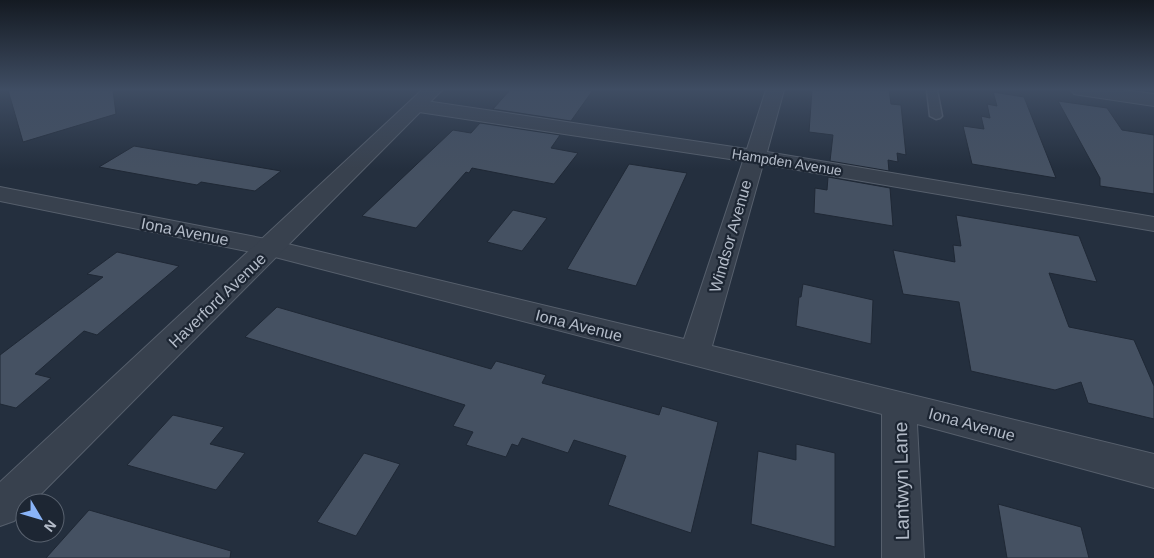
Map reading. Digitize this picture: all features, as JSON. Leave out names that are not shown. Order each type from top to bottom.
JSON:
[{"type":"street","name":"Haverford Avenue","points":[[0,508],[407,116]]},
{"type":"street","name":"Hampden Avenue","points":[[528,116],[1154,224]]},
{"type":"street","name":"Windsor Avenue","points":[[695,354],[766,116]]},
{"type":"street","name":"Iona Avenue","points":[[0,194],[271,248],[899,405],[1154,471]]},
{"type":"street","name":"Lantwyn Lane","points":[[899,405],[903,558]]},
{"type":"building","points":[[16,116],[109,116],[23,142]]},
{"type":"building","points":[[539,116],[575,116],[571,121]]},
{"type":"building","points":[[810,116],[902,116],[906,155],[897,153],[898,162],[888,160],[889,171],[830,161],[833,135],[809,132]]},
{"type":"building","points":[[981,116],[990,118],[990,116],[1032,116],[1056,178],[972,164],[963,126],[984,129]]},
{"type":"building","points":[[1066,116],[1112,116],[1122,130],[1154,135],[1154,194],[1100,186],[1100,178]]},
{"type":"building","points":[[480,123],[560,135],[551,148],[578,153],[554,184],[472,168],[469,173],[466,172],[416,228],[362,216],[453,130],[471,133]]},
{"type":"building","points":[[134,146],[281,171],[255,191],[201,182],[197,185],[99,167]]},
{"type":"building","points":[[629,164],[687,173],[636,286],[567,269]]},
{"type":"building","points":[[828,177],[890,188],[893,226],[814,213],[815,188],[827,190]]},
{"type":"building","points":[[513,210],[547,218],[522,251],[487,242]]},
{"type":"building","points":[[956,215],[1079,236],[1097,282],[1049,273],[1069,327],[1134,340],[1154,386],[1154,419],[1088,403],[1081,382],[1055,390],[971,371],[959,302],[903,294],[893,250],[955,262],[953,245],[961,246]]},
{"type":"building","points":[[117,252],[179,266],[97,335],[84,331],[35,374],[51,378],[16,408],[0,404],[0,355],[103,277],[87,274]]},
{"type":"building","points":[[803,284],[873,300],[871,344],[796,326],[799,297],[801,297]]},
{"type":"building","points":[[277,307],[491,369],[496,361],[546,375],[542,383],[659,415],[662,406],[718,422],[691,533],[608,505],[626,456],[574,440],[568,453],[522,438],[518,446],[512,444],[506,457],[466,445],[473,432],[453,426],[465,405],[245,337]]},
{"type":"building","points":[[173,415],[224,427],[210,444],[245,453],[216,490],[127,465]]},
{"type":"building","points":[[796,444],[835,453],[835,547],[751,524],[758,451],[796,460]]},
{"type":"building","points":[[364,453],[400,464],[356,536],[317,522]]},
{"type":"building","points":[[998,504],[1081,527],[1089,558],[1007,558]]},
{"type":"building","points":[[89,510],[231,551],[230,558],[46,558],[59,543],[65,543],[65,537]]}]
